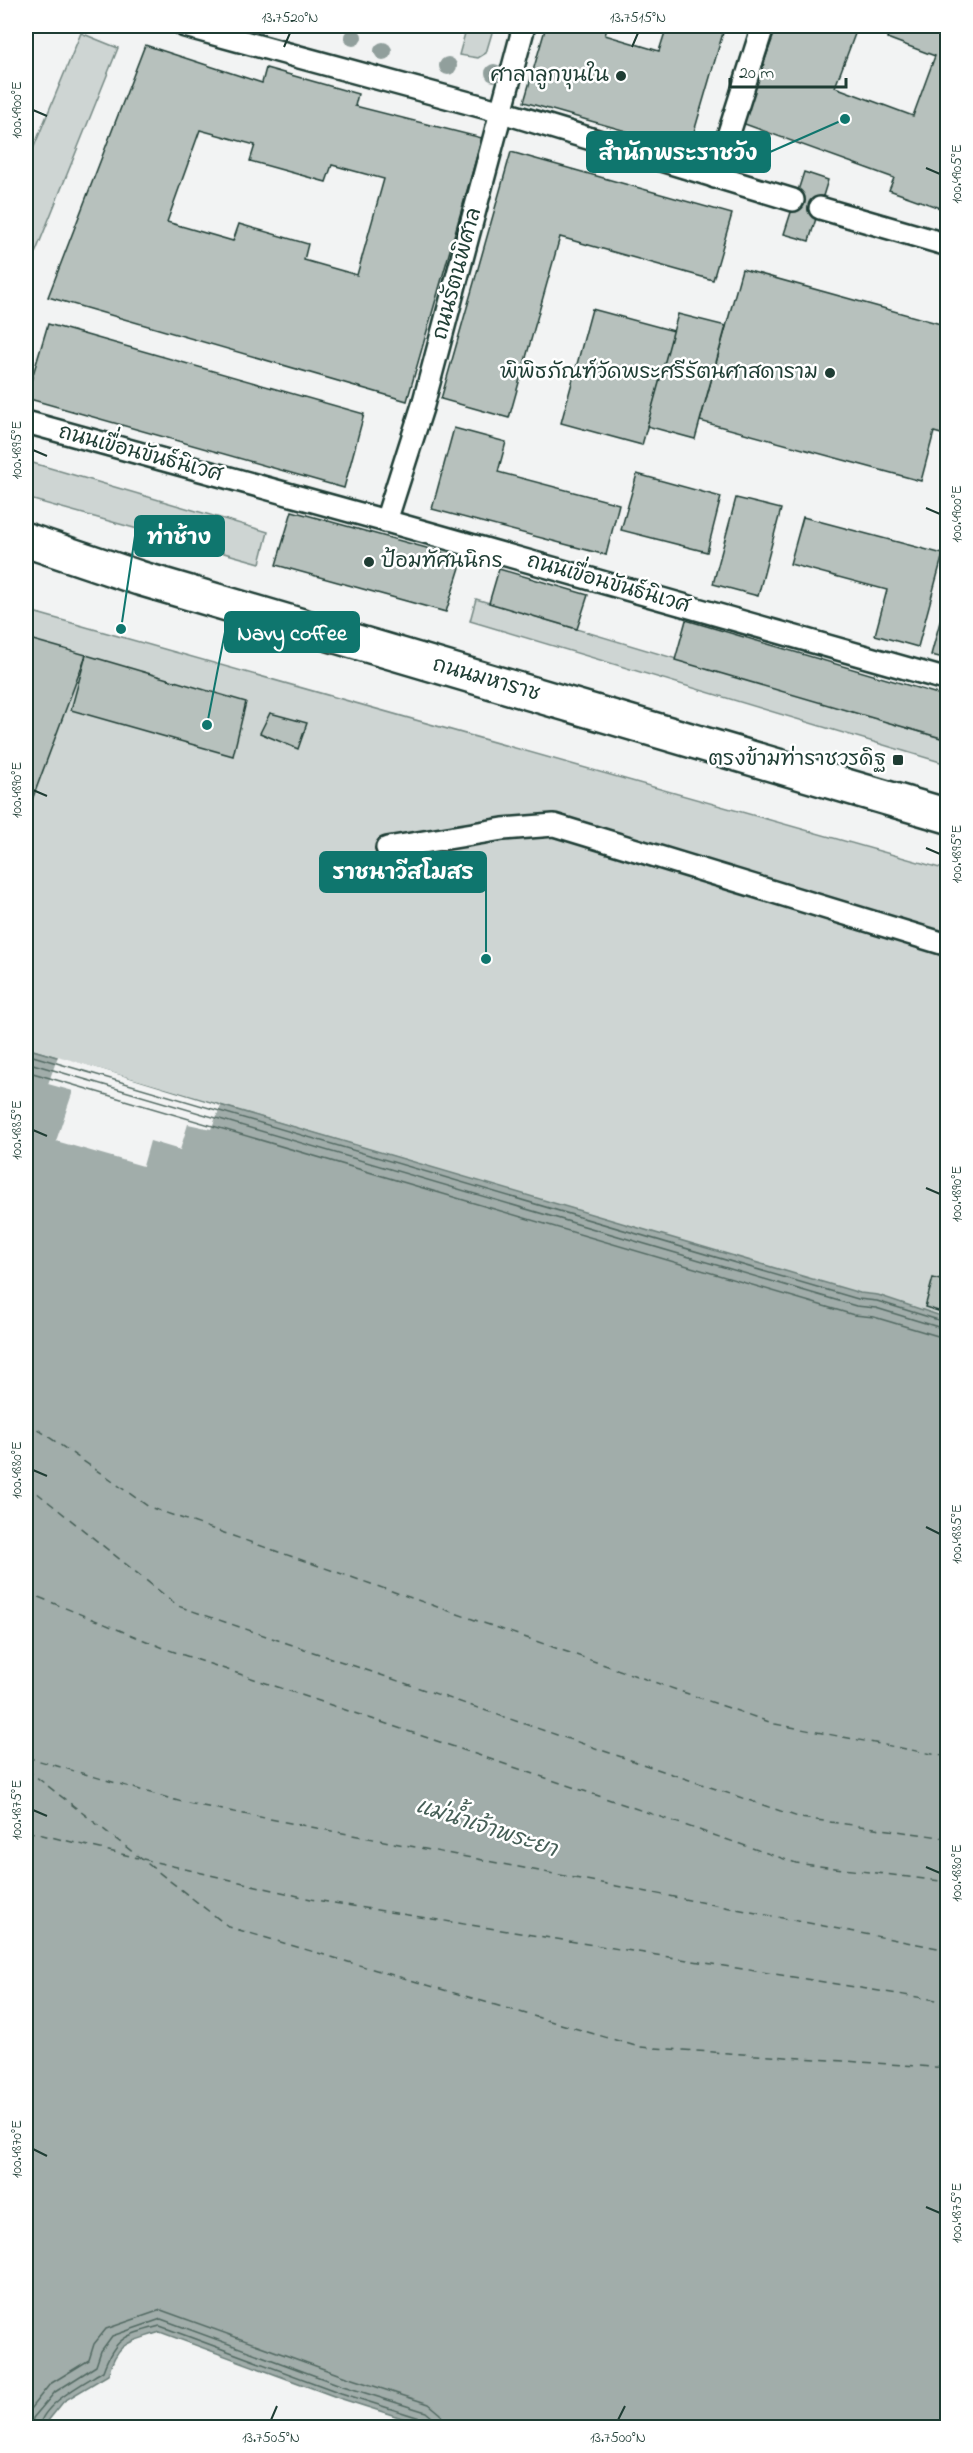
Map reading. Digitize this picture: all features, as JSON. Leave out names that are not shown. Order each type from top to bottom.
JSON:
[{"type":"street","name":"ถนนมหาราช","points":[[26,540],[139,578],[948,816]]},
{"type":"lane","points":[[185,26],[502,112],[793,200]]},
{"type":"lane","name":"ถนนรัตนพิศาล","points":[[386,520],[423,405],[524,26]]},
{"type":"lane","points":[[715,177],[763,26]]},
{"type":"lane","points":[[820,208],[948,245]]},
{"type":"lane","name":"ถนนเขื่อนขันธ์นิเวศ","points":[[26,422],[386,520],[948,680]]},
{"type":"lane","points":[[387,848],[503,829],[554,825],[948,945]]},
{"type":"shaded area","points":[[467,26],[494,26],[486,53],[478,58],[459,55]]},
{"type":"shaded area","points":[[81,33],[118,48],[26,276],[26,245],[32,230],[26,227],[26,166]]},
{"type":"shaded area","points":[[26,461],[268,532],[260,563],[26,498]]},
{"type":"shaded area","points":[[476,599],[947,740],[947,764],[470,621]]},
{"type":"shaded area","points":[[26,610],[947,870],[947,1320],[26,1048]]},
{"type":"water","name":"แม่น้ำเจ้าพระยา","points":[[26,1048],[860,1293],[878,1295],[947,1318],[947,2427],[430,2427],[339,2398],[160,2332],[126,2345],[116,2355],[108,2375],[64,2401],[43,2427],[26,2428]]},
{"type":"pier","points":[[58,1056],[221,1106],[211,1129],[188,1124],[180,1150],[150,1141],[143,1166],[56,1141],[73,1091],[48,1084]]},
{"type":"building","name":"ศาลาลูกขุนใน","points":[[546,26],[608,26],[605,35],[659,51],[667,26],[725,26],[689,149],[524,102]]},
{"type":"building","points":[[777,26],[858,26],[835,87],[913,116],[935,56],[887,38],[892,26],[948,26],[948,211],[889,190],[894,178],[742,123]]},
{"type":"building","points":[[145,45],[262,83],[266,68],[358,94],[355,106],[482,138],[407,401],[48,297]],"holes":[[[200,130],[255,145],[250,161],[326,182],[332,165],[384,179],[357,275],[304,260],[308,244],[239,224],[233,241],[167,222]]]},
{"type":"building","points":[[511,152],[732,214],[713,280],[560,237],[509,418],[441,399]]},
{"type":"building","points":[[804,172],[828,180],[809,241],[784,234]]},
{"type":"building","name":"พิพิธภัณฑ์วัดพระศรีรัตนศาสดาราม","points":[[742,269],[948,326],[948,436],[934,432],[921,481],[700,421]]},
{"type":"building","points":[[592,309],[674,331],[642,445],[561,423]]},
{"type":"building","points":[[678,314],[726,326],[695,439],[647,426]]},
{"type":"building","points":[[48,324],[364,414],[344,488],[26,398]]},
{"type":"building","points":[[454,428],[506,442],[498,472],[619,504],[606,555],[432,509]]},
{"type":"building","points":[[637,474],[721,497],[707,552],[621,530]]},
{"type":"building","points":[[736,498],[781,509],[758,596],[713,584]]},
{"type":"building","name":"ป้อมทัศนนิกร","points":[[292,511],[463,558],[446,612],[276,565]]},
{"type":"building","points":[[803,517],[943,554],[918,647],[875,635],[887,590],[790,564]]},
{"type":"building","points":[[499,569],[588,595],[577,629],[489,603]]},
{"type":"building","points":[[948,592],[948,659],[931,655]]},
{"type":"building","points":[[686,620],[948,697],[948,740],[675,660]]},
{"type":"building","points":[[26,638],[86,655],[26,816]]},
{"type":"building","points":[[86,655],[246,702],[233,756],[71,710]]},
{"type":"building","points":[[270,713],[307,723],[298,749],[260,733]]},
{"type":"building","points":[[933,1278],[948,1282],[948,1314],[925,1307]]},
{"type":"ferry route","points":[[26,1421],[149,1507],[775,1724],[948,1757]]},
{"type":"ferry route","points":[[26,1484],[178,1606],[801,1818],[948,1838]]},
{"type":"ferry route","points":[[26,1592],[166,1649],[796,1863],[948,1882]]},
{"type":"ferry route","points":[[26,1757],[182,1802],[948,1950]]},
{"type":"ferry route","points":[[26,1769],[229,1927],[639,2047],[948,2068]]},
{"type":"ferry route","points":[[26,1831],[138,1858]]},
{"type":"ferry route","points":[[143,1859],[315,1900],[948,2002]]},
{"type":"place","name":"ศาลาลูกขุนใน","points":[[621,76]]},
{"type":"place","name":"สำนักพระราชวัง","points":[[845,119]]},
{"type":"place","name":"พิพิธภัณฑ์วัดพระศรีรัตนศาสดาราม","points":[[830,373]]},
{"type":"place","name":"ป้อมทัศนนิกร","points":[[369,562]]},
{"type":"place","name":"ท่าช้าง","points":[[121,629]]},
{"type":"place","name":"Navy coffee","points":[[207,725]]},
{"type":"place","name":"ตรงข้ามท่าราชวรดิฐ","points":[[898,760]]},
{"type":"place","name":"ราชนาวีสโมสร","points":[[486,959]]}]
